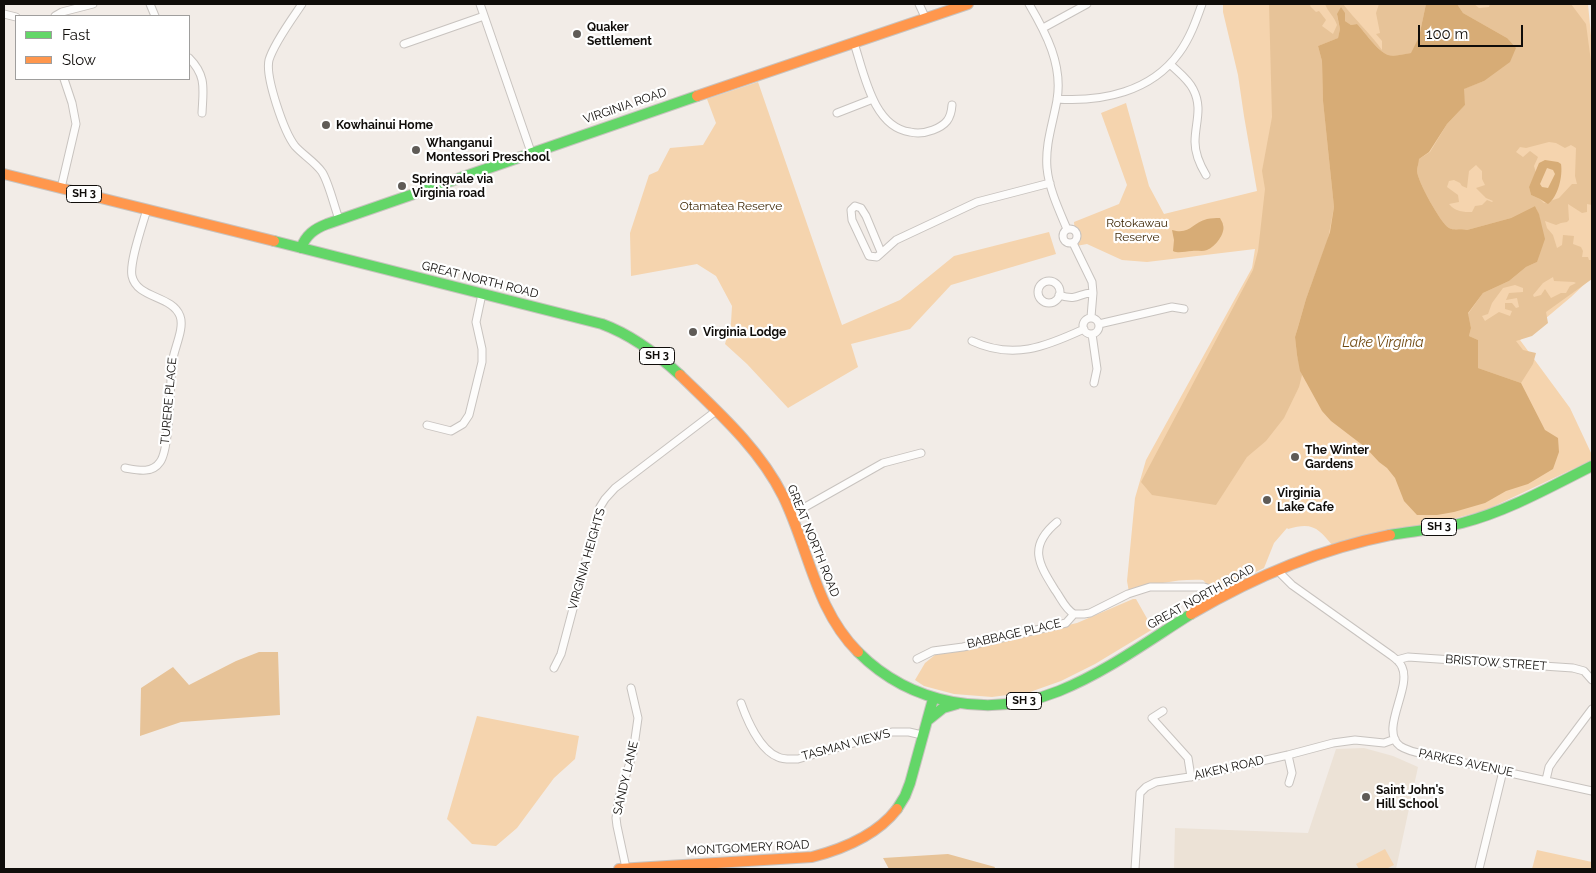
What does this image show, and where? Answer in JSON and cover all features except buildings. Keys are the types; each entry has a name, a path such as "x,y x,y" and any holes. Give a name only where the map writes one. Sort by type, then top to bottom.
{"main road":[{"name":"VIRGINIA ROAD","path":"301,248 304,238 308,234 339,219 968,4"},
{"name":"GREAT NORTH ROAD","path":"4,174 581,318 619,331 638,341 660,358 741,435 764,463 777,484 791,514 826,608 844,636 865,658 900,684 933,698 957,704 990,706 1011,704 1052,694 1087,678 1253,580 1315,556 1368,540 1472,520 1540,492 1592,466"},
{"name":"MONTGOMERY ROAD","path":"622,868 812,857 835,852 846,847 882,824 902,801 911,778 933,698"},
{"path":"926,722 943,708 957,704"}],"street":[{"path":"57,15 93,4"},
{"path":"302,4 269,60 270,85 288,135 302,153 323,173 339,219"},
{"path":"480,4 531,152"},
{"path":"919,4 926,19"},
{"path":"1028,4 1043,28 1052,48 1056,64 1057,99 1049,131 1047,168 1050,183 1067,229 1063,233 1064,240 1068,243 1073,243 1090,276 1093,293 1091,317"},
{"path":"1043,28 1087,4"},
{"path":"1057,99 1093,100 1118,94 1159,74 1179,53 1189,37 1202,4"},
{"path":"404,44 484,16"},
{"path":"854,43 879,111 886,120 900,129 915,133 927,133 945,123 951,116 952,105"},
{"path":"190,59 202,76 204,85 202,113"},
{"path":"1170,64 1190,84 1197,97 1199,118 1195,142 1196,154 1206,175"},
{"path":"61,188 76,124 72,103 64,80"},
{"path":"837,113 873,99"},
{"path":"881,252 866,216 861,208 855,206 851,210 852,220 869,256 877,257 896,240 977,202 1050,183"},
{"name":"TURERE PLACE","path":"125,468 150,470 162,459 166,439 172,362 174,349 182,326 180,316 174,308 141,290 135,284 132,276 134,257 147,210"},
{"path":"863,244 878,245"},
{"path":"1059,295 1075,298 1093,293"},
{"path":"428,425 451,431 463,424 469,415 482,362 476,322 482,294"},
{"path":"1099,324 1172,307 1184,309"},
{"path":"1091,317 1095,318 1099,324 1098,331 1092,334"},
{"path":"1091,317 1085,320 1083,325 1084,329 1092,334"},
{"path":"972,341 991,349 1026,350 1063,339 1084,329"},
{"path":"1092,334 1097,369 1094,383"},
{"name":"VIRGINIA HEIGHTS","path":"554,668 561,654 600,507 605,499 615,488 716,411"},
{"path":"791,514 883,463 920,453"},
{"path":"1057,522 1050,528 1040,544 1039,561 1042,569 1067,608 1074,614"},
{"path":"1278,570 1292,585 1397,660 1403,668 1404,674 1393,728 1395,739"},
{"name":"BABBAGE PLACE","path":"916,659 933,651 963,647 1066,623 1074,614 1090,613 1128,594 1150,587 1204,587 1214,590 1220,598"},
{"name":"BRISTOW STREET","path":"1397,660 1408,657 1573,668 1584,672 1592,680"},
{"name":"SANDY LANE","path":"622,868 616,818 619,797 633,753 638,718 631,688"},
{"name":"TASMAN VIEWS","path":"741,703 748,721 765,747 771,754 787,759 798,759 892,732 909,732 922,735"},
{"path":"1546,780 1549,767 1592,709"},
{"path":"1163,711 1152,718 1188,758 1192,777"},
{"name":"AIKEN ROAD","path":"1135,869 1140,794 1146,787 1156,782 1192,777 1338,742 1356,740 1379,743 1395,739"},
{"name":"PARKES AVENUE","path":"1395,739 1402,746 1413,751 1592,791"},
{"path":"1288,755 1292,773 1289,783"},
{"path":"1479,869 1503,771"}],"shaded area":[{"path":"1269,4 1311,4 1310,6 1316,12 1319,11 1326,20 1322,26 1333,34 1337,25 1325,4 1343,4 1382,50 1382,41 1376,34 1380,33 1376,13 1379,4 1426,4 1419,37 1412,53 1394,56 1384,53 1375,46 1357,24 1351,25 1345,21 1345,13 1337,15 1340,29 1338,38 1318,46 1322,61 1323,101 1334,207 1328,239 1306,299 1295,337 1302,375 1299,387 1284,418 1266,441 1247,457 1216,505 1152,495 1141,482 1253,270 1258,251 1265,189 1262,171 1272,117"},
{"path":"1457,4 1474,4 1479,8 1489,7 1490,4 1571,4 1586,24 1592,69 1592,205 1587,204 1587,212 1582,213 1568,204 1569,220 1567,222 1556,225 1545,221 1547,228 1553,235 1557,248 1562,245 1563,235 1574,236 1573,244 1581,247 1583,251 1582,257 1588,257 1589,260 1592,260 1592,279 1546,312 1548,323 1532,336 1516,341 1523,350 1536,353 1533,364 1521,383 1478,368 1478,340 1469,336 1471,328 1468,314 1483,293 1509,281 1526,267 1537,262 1541,226 1535,206 1511,218 1467,230 1451,229 1445,225 1435,211 1417,171 1419,159 1430,152 1447,124 1465,105 1463,89 1484,81 1507,38 1463,13","holes":["1549,142 1556,143 1565,148 1571,145 1576,148 1575,176 1577,184 1572,184 1559,198 1544,203 1531,195 1529,187 1536,173 1534,166 1538,157 1530,151 1523,157 1516,152 1520,147 1526,148","1476,165 1482,171 1482,179 1485,185 1476,188 1486,198 1493,201 1487,200 1482,205 1475,206 1472,212 1454,209 1449,204 1459,202 1458,195 1447,187 1449,181 1454,180 1467,188 1469,171","1553,277 1554,281 1576,283 1570,286 1566,293 1561,293 1551,298 1545,289 1541,295 1534,297 1533,295 1543,283","1515,285 1523,288 1523,292 1509,293 1506,300 1517,298 1519,307 1516,308 1512,303 1505,303 1505,309 1512,311 1510,316 1499,312 1485,321 1482,316 1488,314 1492,303 1503,288"]},
{"path":"259,652 278,652 280,715 181,722 140,736 141,688 173,667 189,685 236,661"},
{"name":"Saint John's Hill School","path":"1364,748 1393,756 1418,767 1396,869 1174,869 1175,828 1308,833 1336,749"},
{"path":"948,854 995,867 994,869 889,869 883,858"}],"green space":[{"name":"Rotokawau Reserve","path":"1223,4 1588,4 1592,46 1591,278 1520,340 1570,408 1592,455 1592,460 1486,510 1427,526 1333,546 1324,535 1310,526 1287,528 1274,543 1264,568 1214,592 1203,580 1183,580 1129,592 1127,581 1135,498 1146,460 1252,268 1255,249 1147,262 1122,260 1087,244 1076,246 1074,222 1119,204 1127,185 1101,113 1126,103 1149,186 1164,214 1257,191 1238,75 1223,12"},
{"name":"Otamatea Reserve","path":"758,82 842,325 900,300 954,256 1049,232 1056,254 951,285 910,329 851,344 858,367 788,408 747,364 725,344 731,323 732,306 716,276 697,264 631,276 630,233 649,175 658,171 670,148 703,145 716,123 707,99"},
{"path":"1136,599 1153,629 1095,664 1061,681 1030,692 992,697 954,694 924,686 915,680 925,663 935,655 1077,623"},
{"path":"477,716 579,736 575,759 554,778 517,828 496,846 472,844 447,819"},
{"path":"1385,849 1394,865 1386,869 1359,869 1356,864"},
{"path":"1537,850 1592,862 1592,869 1532,869"}],"water":[{"name":"Lake Virginia","path":"1426,4 1457,4 1463,13 1507,38 1516,48 1510,62 1484,81 1464,89 1465,105 1447,124 1429,152 1419,159 1417,171 1435,211 1445,225 1451,229 1467,230 1511,218 1535,206 1539,214 1545,239 1537,262 1526,267 1509,281 1483,293 1468,313 1471,328 1469,336 1478,340 1478,368 1521,383 1545,430 1558,438 1559,452 1553,469 1528,484 1506,491 1485,503 1437,515 1417,515 1404,501 1395,478 1387,468 1365,447 1331,421 1322,411 1300,371 1295,337 1306,299 1330,232 1334,207 1323,101 1322,61 1318,46 1338,38 1340,29 1337,14 1341,7 1345,13 1345,21 1351,25 1357,24 1375,46 1384,53 1394,56 1411,53 1419,37"},
{"path":"1545,160 1561,164 1559,186 1552,201 1548,204 1531,195 1529,187 1539,163","holes":["1547,168 1553,170 1555,174 1548,188 1542,187 1540,184"]},
{"path":"1220,218 1224,228 1223,232 1213,246 1203,251 1173,251 1174,240 1172,230 1187,230 1207,219"}],"traffic: fast":[{"path":"301,248 305,239 311,233 327,224 697,96"},
{"path":"274,241 602,324 613,328 644,346 680,375"},
{"path":"1390,535 1444,527 1479,518 1528,498 1592,466"},
{"path":"858,652 879,670 902,684 927,695 952,702 979,705 1006,704 1033,700 1059,691 1093,675 1191,614"},
{"path":"897,809 910,783 933,699"},
{"path":"928,720 943,708 957,704"}],"traffic: slow":[{"path":"697,96 968,4"},
{"path":"4,174 274,241"},
{"path":"680,375 737,431 773,479 792,516 822,598 843,635 858,652"},
{"path":"1191,614 1238,588 1287,566 1338,548 1390,535"},
{"path":"619,869 812,857 836,850 859,840 880,826 897,809"}],"place":[{"name":"Quaker Settlement","path":"577,34"},
{"name":"Kowhainui Home","path":"326,125"},
{"name":"Whanganui Montessori Preschool","path":"416,150"},
{"name":"Springvale via Virginia road","path":"402,186"},
{"name":"Virginia Lodge","path":"693,332"},
{"name":"The Winter Gardens","path":"1295,457"},
{"name":"Virginia Lake Cafe","path":"1267,500"},
{"name":"Saint John's Hill School","path":"1366,797"}]}
